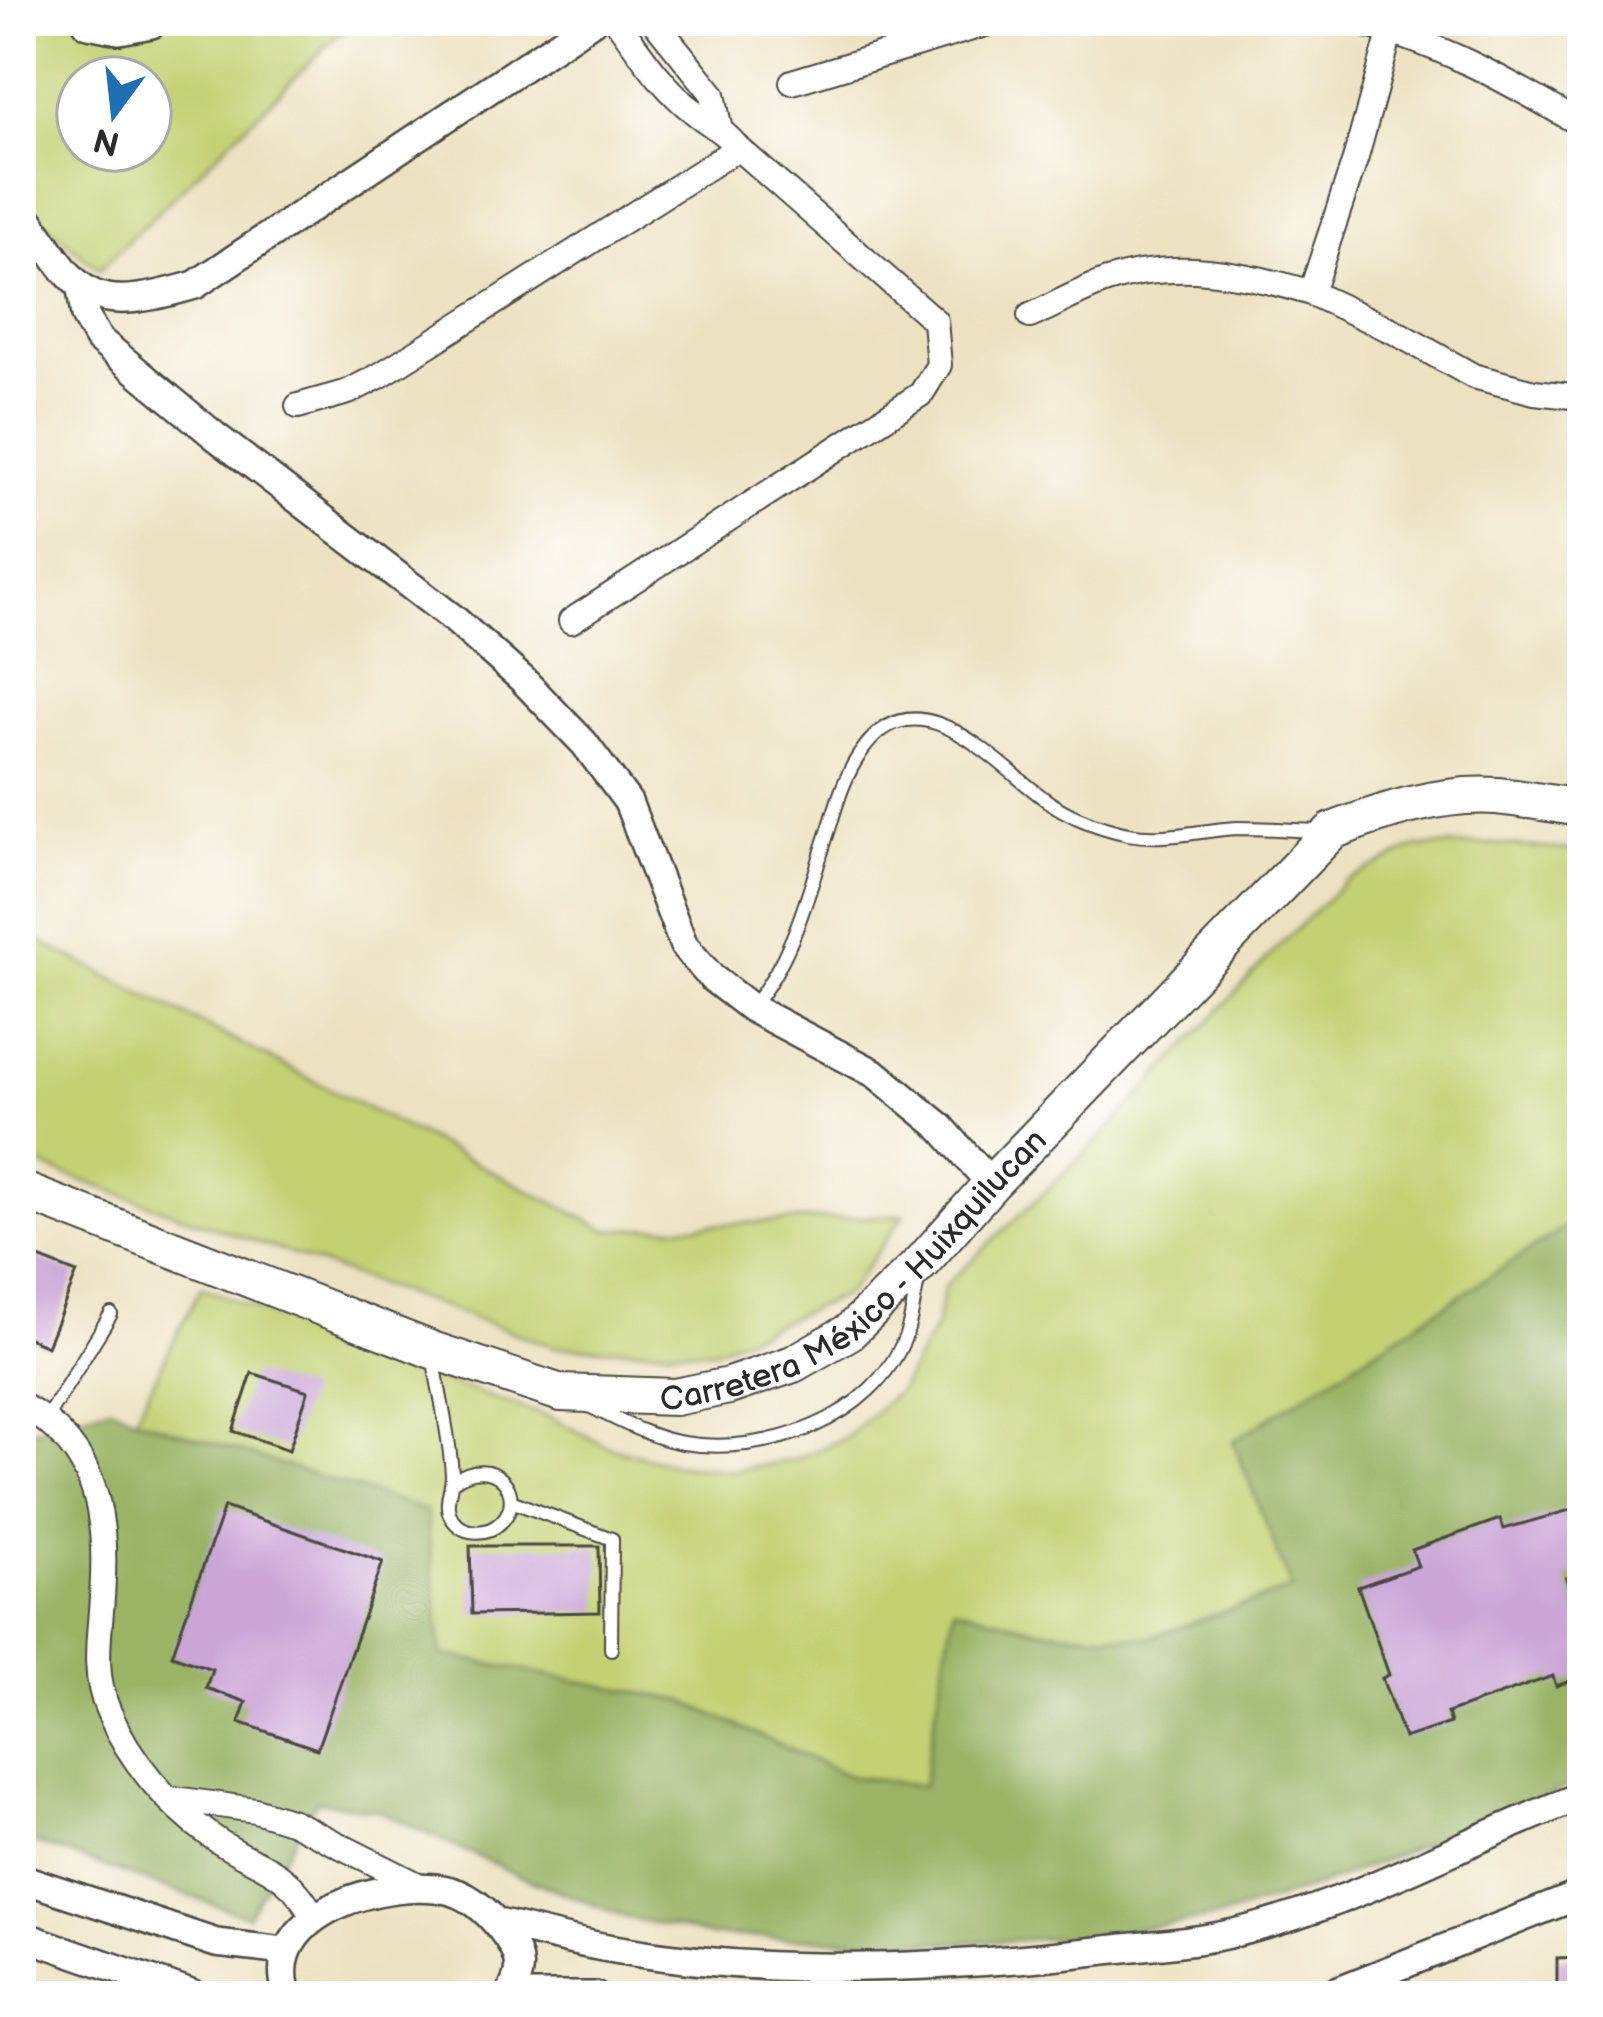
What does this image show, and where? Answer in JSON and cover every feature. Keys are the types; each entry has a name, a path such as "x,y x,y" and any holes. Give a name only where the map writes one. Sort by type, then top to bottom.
{"main road":[{"path":"89,21 119,27 151,21"},
{"name":"Carretera México - Huixquilucan","path":"21,1190 432,1350 560,1393 674,1396 729,1386 793,1364 849,1332 1332,831 1379,812 1441,799 1494,796 1582,808"}],"street":[{"path":"21,208 65,275 81,289 108,298 136,299 194,285 592,21"},
{"path":"571,621 921,394 939,365 935,321 719,126 694,112 662,80 617,21"},
{"path":"654,21 713,94 719,126"},
{"path":"792,82 995,21"},
{"path":"1349,21 1391,30 1458,56 1582,125"},
{"path":"1311,293 1391,30"},
{"path":"298,406 348,392 379,376 738,148"},
{"path":"1030,316 1109,280 1186,269 1248,274 1311,293 1473,376 1534,392 1582,397"},
{"path":"81,289 85,316 98,339 215,436 454,619 584,743 628,802 685,946 712,978 751,1008 876,1074 940,1127 991,1184"},
{"path":"21,1405 46,1419 81,1457 97,1492 103,1537 95,1651 106,1706 131,1752 166,1798 213,1838 260,1862 299,1890 315,1919"},
{"path":"498,1923 615,1950 731,1962 961,1965 1080,1953 1216,1936 1330,1903 1582,1796"},
{"path":"166,1798 254,1810 293,1822 422,1887"},
{"path":"21,1879 216,1943 284,1952"},
{"path":"288,1996 281,1976 284,1952 315,1919 350,1898 422,1887 454,1891 498,1923 518,1953 520,1977 512,1996 596,1996"},
{"path":"1324,1996 1582,1894"},
{"path":"21,1935 197,1996"}],"lane":[{"path":"751,1008 777,977 845,779 864,748 884,728 913,721 944,723 987,749 1051,803 1089,824 1133,835 1235,828 1332,831"},
{"path":"560,1393 678,1443 734,1448 795,1434 843,1413 879,1378 906,1337 922,1261"},
{"path":"46,1419 111,1314"},
{"path":"432,1350 452,1482 446,1501 452,1519 469,1532 488,1532 505,1520 511,1501 505,1482 489,1470 469,1470 452,1482"},
{"path":"511,1501 612,1539 611,1648"}],"green space":[{"path":"21,21 352,21 99,270 21,202"},
{"path":"1491,844 1582,851 1582,1217 1234,1441 1292,1589 1149,1638 1041,1630 954,1608 923,1786 848,1776 683,1701 442,1655 135,1418 201,1287 428,1376 549,1417 607,1446 670,1464 732,1471 794,1460 847,1437 900,1389 935,1328 945,1286 1096,1143 1345,881 1417,847"},
{"path":"21,932 607,1230 904,1215 847,1294 713,1350 555,1347 21,1159"},
{"path":"1582,1217 1582,1782 1318,1886 1220,1917 1080,1937 957,1943 712,1936 626,1917 515,1874 377,1810 317,1801 247,1916 21,1838 21,1433 111,1406 135,1418 426,1511 442,1655 683,1701 848,1776 923,1786 954,1607 1041,1630 1149,1638 1292,1589 1233,1441"}],"building":[{"path":"21,1251 77,1273 47,1346 21,1335"},
{"path":"252,1373 308,1391 289,1450 233,1431"},
{"path":"224,1507 383,1562 317,1749 239,1722 246,1702 206,1688 212,1669 172,1655"},
{"path":"1573,1509 1582,1540 1582,1574 1566,1578 1582,1624 1582,1677 1556,1686 1553,1676 1447,1713 1450,1723 1404,1738 1382,1678 1389,1675 1358,1587 1418,1566 1412,1550 1500,1519 1504,1529"},
{"path":"470,1546 599,1546 600,1612 472,1614"},
{"path":"1582,1957 1582,1996 1557,1996 1557,1958"}]}
